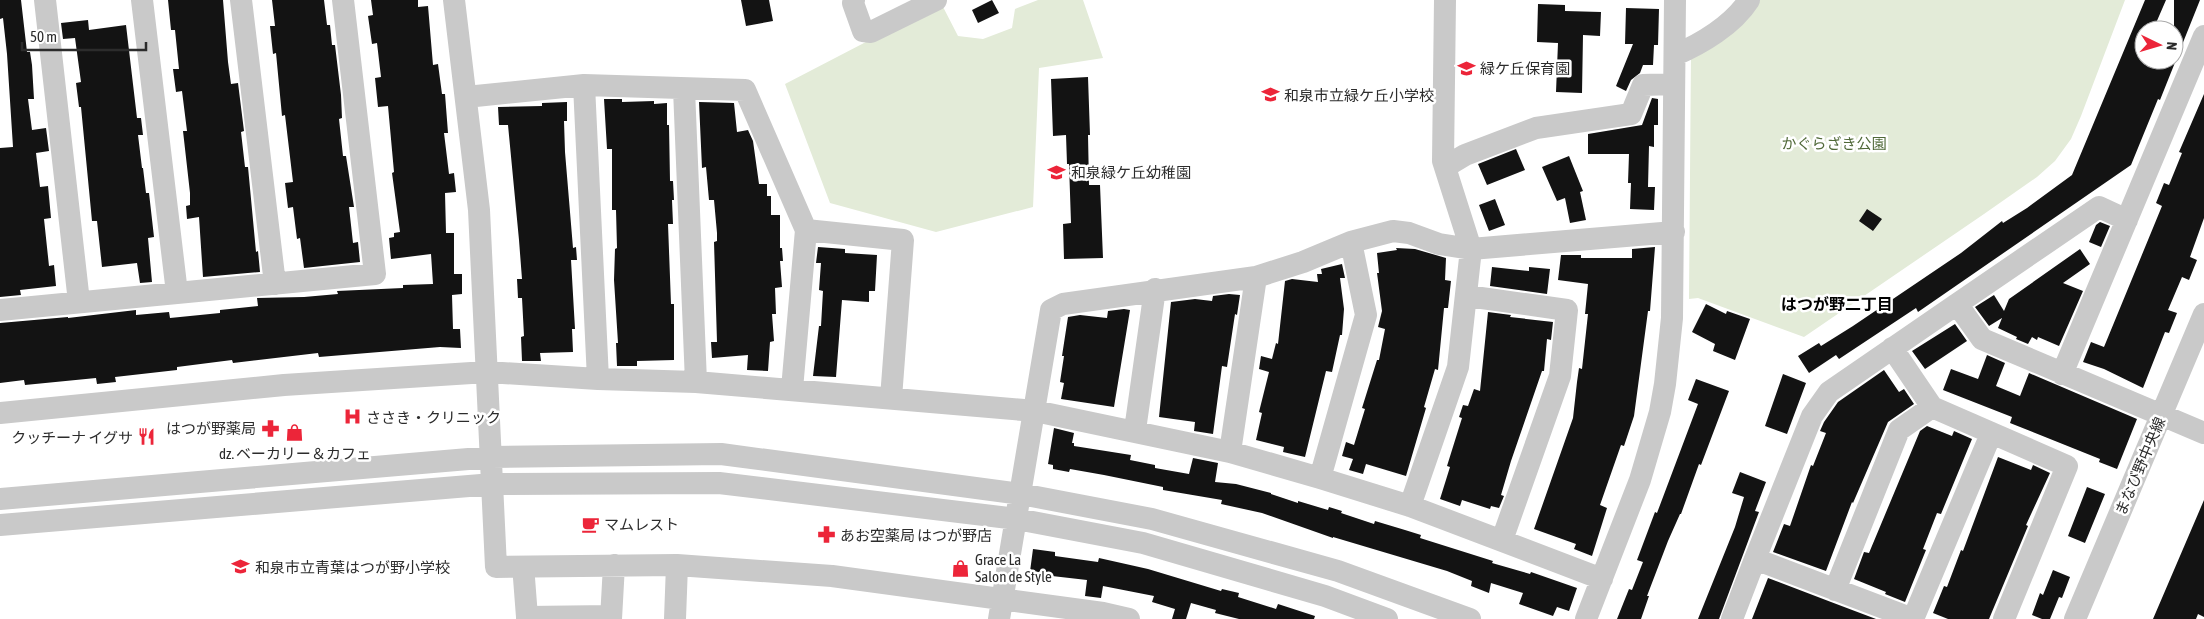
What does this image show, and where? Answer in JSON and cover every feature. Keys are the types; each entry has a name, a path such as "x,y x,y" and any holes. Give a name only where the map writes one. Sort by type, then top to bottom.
{"street":[{"path":"45,0 79,302"},
{"path":"142,0 177,293"},
{"path":"240,0 275,284"},
{"path":"0,310 375,274 343,0"},
{"path":"454,0 479,210 496,567 677,565 832,576 1001,610 1129,619"},
{"path":"854,0 853,3 864,31 871,32 936,0"},
{"path":"1410,506 1458,368 1471,249 1443,161 1446,0"},
{"path":"1586,619 1640,480 1660,412 1672,318 1675,0"},
{"path":"1675,55 1690,49 1736,16 1749,0"},
{"path":"2062,374 2204,36"},
{"path":"1445,167 1466,155 1536,128 1631,114 1643,85 1674,84"},
{"path":"466,97 584,86 745,90 806,230 792,389"},
{"path":"584,86 598,379"},
{"path":"684,89 696,382"},
{"path":"1732,619 1812,416 1829,392 2099,207 2127,220"},
{"path":"806,230 903,240 891,398"},
{"path":"1001,610 1051,310 1062,304 1155,289 1256,277 1303,262 1351,242 1393,231 1409,233 1439,244 1471,249 1674,232"},
{"path":"1320,478 1366,315 1351,242"},
{"path":"1230,452 1256,277"},
{"path":"1135,430 1155,289"},
{"path":"1467,296 1567,310 1560,376 1502,540"},
{"path":"1957,304 1982,340 2204,433"},
{"name":"まなび野中央線","path":"2075,619 2204,314"},
{"path":"1892,348 1932,407 2067,466 2004,619"},
{"path":"0,413 284,385 487,372 598,379 696,382 1035,411 1135,430 1230,452 1320,478 1410,506 1602,579"},
{"path":"1835,590 1899,430 1932,407"},
{"path":"1755,559 1913,619 1991,434"},
{"path":"0,499 492,457 721,454 1021,494 1152,519 1338,571 1470,619"},
{"path":"0,525 493,484 718,483 1017,519 1143,543 1325,596 1387,619"},
{"path":"524,578 527,618 611,618 614,565"},
{"path":"675,619 677,565"}],"green space":[{"path":"1038,0 1083,0 1103,58 1039,68 1033,207 936,232 830,203 785,84 941,3 958,36 983,39 1012,28 1015,9"},
{"name":"かぐらざき公園","path":"1755,0 2125,0 2071,139 2055,161 2037,177 1804,337 1698,298 1689,299 1691,52"}],"building":[{"path":"0,0 21,0 27,52 30,52 32,65 34,99 28,99 32,130 46,128 49,151 36,153 40,187 48,186 51,218 44,219 49,266 54,265 56,286 20,290 21,295 0,297 0,148 13,147 7,54 3,18 0,19"},
{"path":"168,0 223,0 231,84 238,83 244,131 241,132 245,167 248,167 256,252 258,251 260,272 203,277 199,217 187,219 186,206 190,205 190,193 183,131 187,131 182,91 176,92 173,69 179,69 175,30 171,30"},
{"path":"272,0 324,0 327,25 330,25 332,45 335,45 341,95 342,118 339,119 343,156 346,156 354,207 349,207 353,243 358,242 360,262 304,268 300,238 297,239 293,207 288,208 285,183 293,182 285,115 282,116 276,53 273,54 270,26 275,26"},
{"path":"371,0 418,0 418,7 428,6 433,65 438,64 442,94 445,94 448,133 444,133 449,174 454,173 456,192 445,193 446,233 454,233 454,274 462,274 462,294 452,295 453,329 460,329 461,348 440,347 319,357 318,353 233,363 232,360 177,367 177,370 115,377 116,382 97,384 96,378 25,385 24,380 0,383 0,323 136,310 136,315 169,312 170,318 220,313 220,310 258,306 257,298 304,297 338,294 337,291 403,288 403,285 433,284 431,254 391,259 389,238 394,237 394,233 400,232 392,173 394,172 388,106 378,107 375,78 381,77 377,43 372,44 368,16 373,15"},
{"path":"741,0 769,0 773,21 746,26"},
{"path":"992,0 999,13 978,23 972,10"},
{"path":"2145,0 2166,0 2157,20 2137,20"},
{"path":"2174,0 2200,0 2184,40 2184,20 2174,20"},
{"path":"1538,4 1565,5 1565,11 1601,12 1600,36 1583,35 1582,93 1556,92 1558,43 1537,42"},
{"path":"1626,8 1659,9 1658,45 1654,45 1653,65 1643,65 1640,73 1631,80 1626,91 1616,86 1633,44 1625,44"},
{"path":"88,20 89,30 126,25 137,118 141,118 143,135 138,135 142,168 146,193 149,193 154,237 148,238 152,282 140,283 137,263 102,267 97,221 92,221 81,107 79,107 76,83 81,82 75,38 63,39 61,23"},
{"path":"2134,26 2134,70 2172,70 2131,165 1918,312 1916,308 1839,359 1836,355 1809,373 1798,356 1819,343 1821,346 1853,326 1961,253 2002,221 2003,223 2027,208 2072,175"},
{"path":"1088,77 1089,185 1100,185 1103,258 1064,259 1063,224 1071,223 1069,164 1067,164 1066,135 1053,136 1051,79"},
{"path":"2204,94 2204,218 2190,257 2197,260 2189,280 2182,277 2168,310 2177,313 2169,333 2165,332 2143,388 2104,369 2083,362 2091,342 2104,347 2162,206 2156,203 2164,183 2169,185 2182,153 2179,152"},
{"path":"1652,98 1658,99 1658,125 1654,125 1654,147 1649,146 1648,187 1655,187 1654,210 1630,209 1631,183 1628,183 1629,154 1588,154 1588,134 1642,125"},
{"path":"604,99 622,99 622,102 654,101 654,104 667,103 670,181 673,181 674,200 672,200 673,224 668,224 671,304 674,304 674,360 637,361 637,366 617,366 616,343 618,343 614,280 615,249 617,248 616,210 612,210 612,149 607,149"},
{"path":"567,102 567,121 564,121 565,152 573,248 576,247 577,260 571,260 575,329 572,329 573,352 540,353 541,361 522,361 521,337 524,336 522,298 518,298 517,279 522,279 519,240 508,125 499,125 498,107 542,106 542,103"},
{"path":"699,102 734,103 737,132 748,130 753,141 759,184 767,184 767,196 771,196 771,215 780,215 780,248 782,248 783,261 780,261 782,287 775,288 776,314 772,314 774,341 770,342 768,371 747,370 748,355 712,358 711,342 717,342 714,242 717,241 717,233 714,200 709,200 706,167 702,168"},
{"path":"1516,149 1525,170 1487,185 1478,164"},
{"path":"1569,156 1583,191 1580,192 1586,220 1570,223 1565,198 1557,201 1542,167"},
{"path":"1495,199 1505,225 1489,231 1479,205"},
{"path":"1867,209 1882,219 1873,231 1859,221"},
{"path":"2100,222 2110,226 2101,247 2089,242 2096,225"},
{"path":"818,247 845,249 845,253 877,255 875,291 869,291 869,302 842,300 836,377 813,376 819,326 821,326 823,291 819,290 821,263 816,263"},
{"path":"1655,247 1650,311 1648,311 1634,416 1624,446 1621,445 1600,505 1607,508 1592,556 1574,549 1576,544 1534,529 1573,418 1579,368 1582,369 1588,314 1585,314 1588,284 1558,280 1561,255 1581,255 1581,258 1632,258 1632,249"},
{"path":"1396,248 1415,249 1446,258 1445,280 1451,281 1448,308 1444,308 1438,370 1435,369 1424,407 1426,408 1406,476 1366,464 1363,474 1349,470 1353,459 1342,456 1346,442 1354,445 1365,409 1362,408 1377,360 1379,360 1385,329 1378,327 1382,311 1377,273 1379,273 1377,253 1397,250"},
{"path":"2080,249 2090,264 2063,283 2083,291 2059,346 2038,337 2037,340 2032,337 2028,344 2016,339 2017,337 1998,328 2002,318 1989,326 1975,307 1994,295 2004,311 2009,299"},
{"path":"1342,264 1345,278 1340,278 1344,309 1342,335 1340,335 1332,372 1326,371 1305,457 1283,452 1284,447 1256,440 1262,413 1259,412 1269,372 1259,369 1261,356 1272,359 1276,343 1278,344 1285,281 1292,279 1318,282 1317,274 1322,274 1321,269"},
{"path":"1492,267 1529,271 1529,267 1550,269 1547,294 1490,286"},
{"path":"1240,295 1237,315 1235,314 1227,367 1222,366 1213,434 1194,431 1195,422 1159,417 1171,302 1195,299 1212,301 1213,296"},
{"path":"1706,304 1726,314 1727,311 1750,319 1735,360 1713,351 1715,344 1692,332"},
{"path":"1130,310 1114,407 1061,399 1064,383 1060,382 1064,356 1062,356 1068,317 1080,315 1107,318 1108,311"},
{"path":"1488,312 1511,315 1510,317 1553,322 1551,340 1547,339 1544,371 1542,371 1511,461 1501,495 1504,496 1499,508 1491,506 1490,509 1462,500 1460,506 1440,499 1450,467 1447,466 1462,418 1459,417 1463,405 1468,406 1474,389 1480,391"},
{"path":"1955,324 1967,341 1925,369 1912,351"},
{"path":"1987,355 2005,363 1996,386 2020,396 2029,373 2137,419 2117,469 2099,462 2100,459 2010,423 2012,417 1943,390 1951,369 1978,379"},
{"path":"1884,370 1899,392 1904,389 1914,404 1888,422 1852,502 1826,571 1773,552 1784,524 1790,526 1811,465 1813,466 1826,433 1820,431 1824,422 1838,402"},
{"path":"1783,374 1806,383 1787,434 1765,426"},
{"path":"1696,379 1729,391 1701,465 1699,464 1681,514 1668,541 1647,596 1649,596 1641,619 1617,619 1629,589 1632,590 1643,562 1637,560 1655,512 1657,513 1698,404 1688,400"},
{"path":"1927,426 1952,436 1954,431 1972,439 1941,514 1937,513 1923,549 1926,550 1905,602 1854,579 1864,552 1869,553 1920,431"},
{"path":"1054,428 1074,433 1072,443 1074,443 1074,446 1131,455 1130,460 1155,465 1155,468 1189,474 1193,458 1218,463 1215,482 1236,484 1328,510 1329,507 1374,524 1375,521 1421,535 1420,538 1493,561 1492,563 1530,574 1531,572 1577,588 1569,611 1557,607 1553,616 1519,604 1523,593 1491,583 1489,593 1471,586 1472,581 1447,571 1333,538 1262,513 1221,504 1222,500 1163,490 1163,487 1104,475 1070,469 1069,472 1053,469 1053,465 1048,464"},
{"path":"1998,457 2031,470 2033,465 2050,473 2026,525 2028,526 1989,619 1948,619 1933,613 1944,586 1947,587 1961,550 1963,551"},
{"path":"1740,472 1766,482 1755,511 1759,512 1719,619 1698,619 1735,527 1744,497 1732,493"},
{"path":"2087,487 2105,494 2085,543 2068,536"},
{"path":"2204,500 2204,617 2198,614 2196,619 2153,619"},
{"path":"1033,549 1055,552 1055,556 1098,562 1099,558 1148,569 1221,591 1222,589 1239,593 1238,597 1276,609 1278,604 1315,616 1314,619 1239,619 1215,613 1216,610 1191,603 1186,619 1172,619 1175,609 1152,602 1154,596 1103,586 1101,598 1085,596 1087,580 1052,576 1051,582 1029,579"},
{"path":"2053,570 2070,577 2062,598 2059,597 2050,619 2042,619 2032,615 2040,593 2043,595"},
{"path":"1768,578 1831,602 1876,619 1752,619"}],"place":[{"name":"緑ケ丘保育園","path":"1466,68"},
{"name":"和泉市立緑ケ丘小学校","path":"1270,95"},
{"name":"和泉緑ケ丘幼稚園","path":"1057,172"},
{"name":"ささき・クリニック","path":"352,417"},
{"name":"はつが野薬局","path":"270,428"},
{"name":"dz. ベーカリー＆カフェ","path":"295,432"},
{"name":"クッチーナ イグサ","path":"147,437"},
{"name":"マムレスト","path":"590,524"},
{"name":"あお空薬局 はつが野店","path":"826,535"},
{"name":"和泉市立青葉はつが野小学校","path":"241,567"},
{"name":"Grace La Salon de Style","path":"961,568"}],"district":[{"name":"はつが野二丁目","path":"1837,304"}]}
